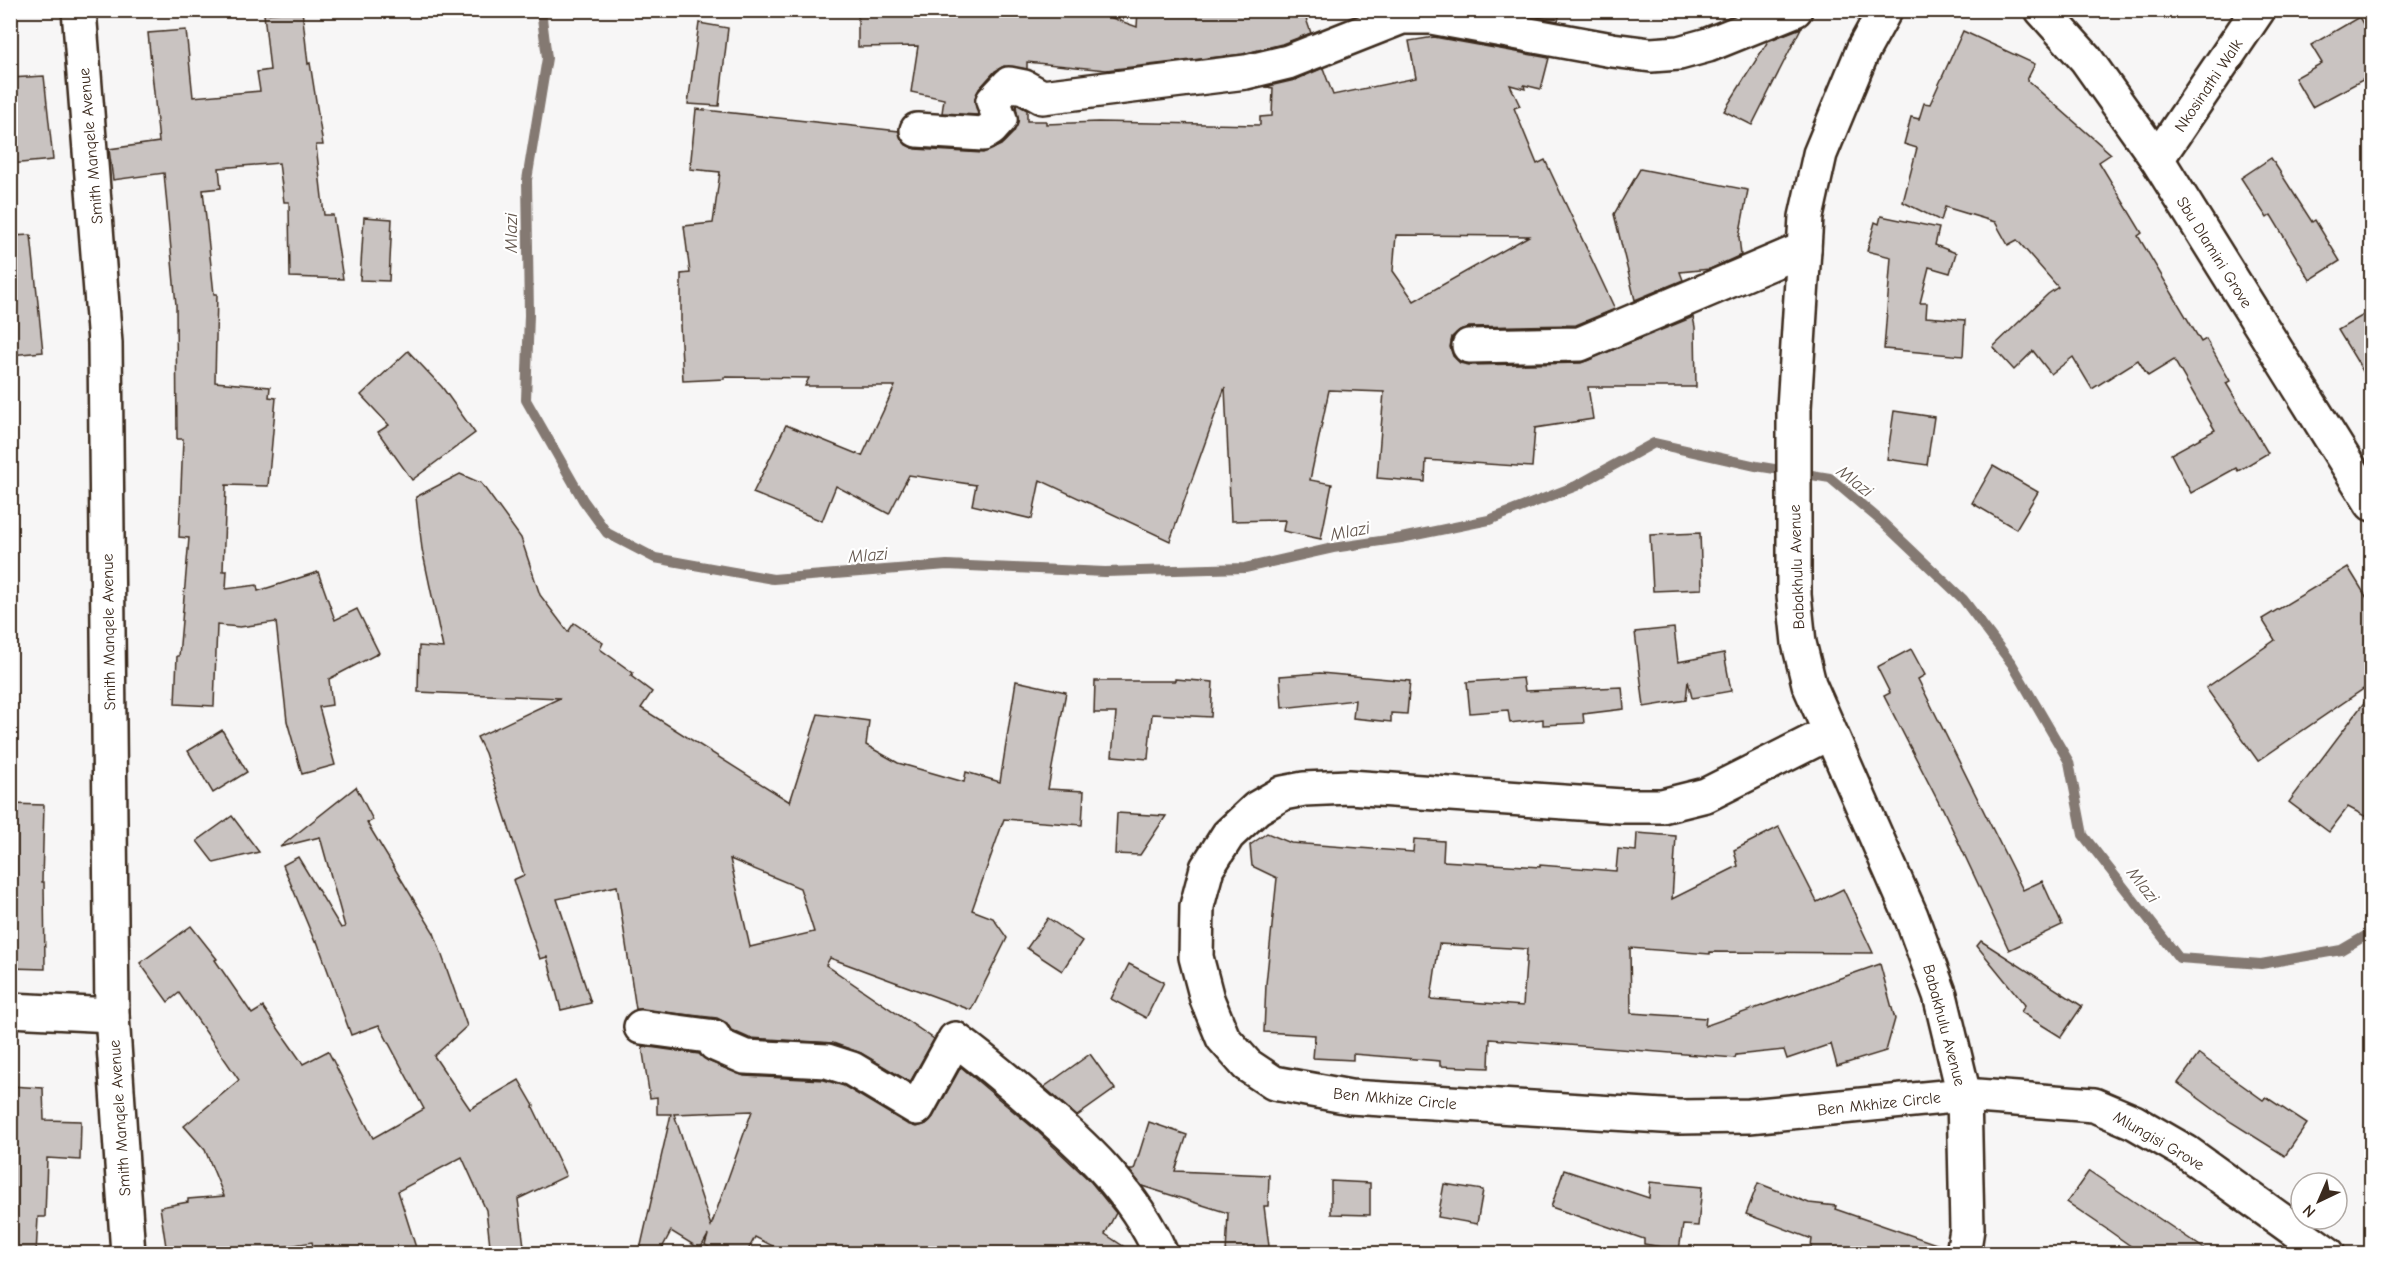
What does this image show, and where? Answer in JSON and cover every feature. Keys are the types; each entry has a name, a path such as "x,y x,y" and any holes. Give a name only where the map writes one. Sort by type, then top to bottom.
{"street":[{"name":"Smith Manqele Avenue","path":"80,10 105,343 112,1015 128,1254"},
{"path":"917,130 983,134 992,129 1000,119 993,101 1009,84 1024,87 1042,97 1245,72 1288,62 1402,17 1431,17 1651,55 1679,53 1708,45 1795,10"},
{"name":"Babakhulu Avenue","path":"1885,10 1863,50 1820,153 1806,217 1794,408 1794,595 1798,643 1809,684 1911,916 1940,995 1964,1095 1966,1229 1963,1254"},
{"name":"Sbu Dlamini Grove","path":"2042,10 2086,59 2157,159 2372,504"},
{"name":"Nkosinathi Walk","path":"2157,159 2259,10"},
{"path":"1469,346 1580,344 1804,249"},
{"name":"Ben Mkhize Circle","path":"1829,733 1707,795 1662,806 1622,806 1349,787 1304,789 1282,793 1257,808 1228,835 1207,868 1197,906 1196,957 1207,999 1223,1038 1247,1065 1274,1083 1350,1097 1679,1117 1749,1116 1964,1095"},
{"path":"10,1010 112,1015"},
{"path":"641,1027 708,1036 714,1038 715,1044 746,1057 827,1061 852,1069 917,1108 955,1039 980,1057 1078,1140 1131,1203 1161,1254"},
{"name":"Mlungisi Grove","path":"1964,1095 2094,1105 2124,1118 2186,1152 2328,1254"}],"building":[{"path":"302,10 308,64 310,63 323,145 316,145 324,215 333,215 343,279 290,277 289,202 284,202 279,163 219,168 221,188 203,190 214,294 217,294 215,382 270,387 269,397 276,398 268,486 226,485 223,571 227,571 226,589 257,585 258,591 318,572 335,620 357,609 379,653 329,679 332,705 319,707 335,765 302,774 287,721 276,622 240,627 217,625 214,706 175,704 177,656 179,656 189,538 179,537 183,439 177,439 176,305 164,173 113,180 109,149 159,142 148,33 186,30 193,97 260,91 257,72 270,70 264,14"},
{"path":"858,10 1090,10 1137,27 1138,10 1303,10 1311,33 1282,44 1243,54 1106,70 1027,62 1027,69 1004,66 995,71 979,89 975,98 978,115 942,113 944,99 911,92 918,46 858,47"},
{"path":"1560,13 1558,21 1537,17"},
{"path":"2359,17 2372,39 2372,75 2312,107 2295,78 2322,63 2311,45"},
{"path":"699,23 728,28 719,106 688,104"},
{"path":"1801,28 1752,125 1724,111 1768,41"},
{"path":"1963,31 2035,64 2027,80 2111,154 2099,162 2142,233 2138,236 2201,342 2206,339 2230,381 2226,383 2268,453 2238,471 2236,468 2191,493 2171,454 2215,430 2174,360 2148,376 2138,360 2092,389 2073,357 2051,374 2033,351 2014,370 1993,347 2058,287 2017,240 2008,245 1995,222 1945,207 1941,221 1903,202 1917,148 1904,144 1911,117 1919,119 1924,103 1930,104"},
{"path":"1434,37 1549,58 1541,89 1524,85 1525,89 1510,85 1520,106 1514,108 1537,164 1545,160 1615,309 1576,325 1469,327 1460,330 1452,337 1450,347 1453,356 1460,363 1469,365 1581,363 1693,317 1696,387 1588,387 1593,419 1535,428 1532,467 1426,460 1425,482 1377,478 1384,392 1329,390 1310,480 1332,484 1321,539 1283,531 1285,520 1231,521 1225,387 1170,541 1040,480 1032,519 972,505 976,485 909,475 889,514 836,486 822,521 753,493 786,425 862,456 895,386 805,386 809,378 724,377 724,379 683,381 680,325 681,274 690,273 684,226 713,223 720,172 690,169 696,109 899,131 906,145 915,149 983,153 1001,145 1014,132 1018,122 1016,104 1027,110 1027,121 1046,121 1046,124 1098,122 1260,125 1260,117 1272,116 1273,88 1265,87 1295,80 1323,68 1333,95 1416,78 1409,41","holes":["1396,235 1529,236 1414,301 1393,271"]},
{"path":"44,76 53,160 10,164 10,78"},
{"path":"2271,158 2312,222 2315,220 2340,261 2310,280 2271,215 2267,218 2241,178"},
{"path":"1640,169 1748,190 1739,237 1741,255 1710,269 1680,272 1683,280 1635,300 1614,214"},
{"path":"1881,216 1939,228 1935,245 1956,253 1950,273 1929,267 1920,303 1927,303 1926,317 1965,320 1963,356 1884,349 1891,257 1867,251 1875,222 1879,224"},
{"path":"364,217 392,219 389,281 360,280"},
{"path":"31,235 43,352 10,355 10,236"},
{"path":"2372,310 2372,386 2338,330"},
{"path":"408,351 442,387 475,433 412,480 378,432 389,425 361,395"},
{"path":"1894,411 1934,417 1927,465 1887,459"},
{"path":"1993,466 2038,492 2016,529 1972,503"},
{"path":"460,474 481,483 521,538 540,595 568,632 574,623 603,643 600,649 633,673 631,676 652,692 641,708 790,802 818,714 869,721 866,745 898,763 964,782 966,772 1000,782 1016,681 1066,692 1048,789 1084,791 1082,825 1004,819 972,910 993,918 1007,938 971,1010 830,958 826,965 934,1039 910,1082 861,1053 833,1043 749,1038 731,1030 727,1023 717,1018 636,1009 617,886 557,899 591,1003 561,1010 547,957 540,959 513,880 524,875 485,753 477,737 560,698 418,692 419,646 443,648 422,549 416,497","holes":["730,859 800,888 814,932 750,947"]},
{"path":"1700,533 1702,589 1653,591 1650,535"},
{"path":"2348,567 2372,606 2372,683 2258,761 2206,688 2275,640 2262,619"},
{"path":"1674,628 1678,662 1724,653 1731,691 1692,698 1688,681 1686,700 1644,707 1635,632"},
{"path":"1911,649 1925,675 1918,679 2023,890 2042,881 2062,925 2009,950 1942,807 1884,696 1890,693 1877,667"},
{"path":"1320,673 1410,681 1407,714 1391,713 1391,722 1353,718 1355,700 1282,708 1280,676"},
{"path":"1523,678 1525,691 1622,687 1624,709 1583,714 1584,723 1543,725 1543,719 1510,723 1508,710 1470,713 1467,682"},
{"path":"1175,679 1213,682 1211,717 1152,714 1148,759 1112,756 1116,713 1094,713 1095,681 1175,681"},
{"path":"2372,692 2372,820 2348,807 2329,832 2289,802"},
{"path":"222,730 247,772 213,793 188,751"},
{"path":"356,787 373,820 367,823 434,933 467,1026 434,1056 470,1109 519,1080 534,1106 566,1176 518,1199 525,1254 491,1254 486,1210 462,1157 398,1191 418,1254 315,1254 312,1242 241,1254 197,1253 196,1248 167,1253 160,1207 188,1202 188,1199 224,1196 205,1150 184,1126 239,1080 179,993 168,1002 140,963 191,926 217,959 215,960 252,1014 263,1007 303,1064 328,1051 373,1138 424,1109 379,1025 351,1035 317,941 315,942 283,865 298,857 341,928 345,927 320,837 280,847"},
{"path":"10,804 44,805 42,882 44,882 45,969 10,968"},
{"path":"1117,813 1166,816 1140,855 1115,854"},
{"path":"232,816 259,852 214,863 197,841"},
{"path":"1779,827 1817,902 1843,889 1873,953 1710,952 1710,954 1630,948 1631,1013 1706,1018 1705,1026 1880,964 1895,1019 1886,1051 1837,1066 1831,1044 1787,1059 1784,1050 1736,1055 1735,1058 1490,1039 1489,1068 1440,1066 1440,1061 1353,1054 1353,1060 1313,1058 1315,1035 1264,1032 1266,984 1277,878 1252,866 1250,845 1267,833 1291,843 1413,852 1414,839 1444,841 1443,861 1616,871 1618,849 1636,851 1637,833 1676,836 1672,899 1738,866 1734,850","holes":["1439,944 1527,949 1523,1006 1431,999"]},
{"path":"1048,918 1082,941 1062,971 1027,948"},
{"path":"1981,941 2082,1006 2061,1037 2021,1012 2025,1005 1977,946"},
{"path":"1129,964 1164,982 1146,1018 1111,999"},
{"path":"642,1046 699,1054 708,1061 744,1076 824,1080 844,1086 907,1124 916,1127 926,1124 933,1117 961,1067 1037,1131 1091,1182 1116,1213 1105,1234 1135,1254 788,1254 755,1237 746,1254 720,1254 705,1245 708,1235 700,1249 671,1231 659,1254 639,1254 671,1114 657,1114 657,1097 650,1098","holes":["752,1111 711,1226 674,1114"]},
{"path":"1090,1054 1115,1089 1077,1116 1044,1087"},
{"path":"2199,1054 2263,1100 2266,1097 2307,1124 2285,1156 2231,1122 2178,1083"},
{"path":"10,1086 43,1088 44,1120 81,1121 80,1160 47,1158 45,1217 38,1217 36,1254 10,1254"},
{"path":"1149,1122 1187,1135 1175,1171 1269,1175 1268,1206 1264,1206 1270,1254 1226,1254 1228,1213 1142,1186 1129,1170 1134,1170"},
{"path":"1564,1170 1649,1198 1650,1182 1702,1187 1698,1226 1683,1225 1679,1250 1644,1244 1644,1239 1551,1207"},
{"path":"2089,1171 2212,1254 2142,1254 2067,1202"},
{"path":"1331,1181 1370,1183 1370,1215 1331,1214"},
{"path":"1758,1183 1809,1203 1836,1206 1835,1209 1945,1247 1945,1254 1810,1254 1812,1239 1746,1214"},
{"path":"1444,1184 1483,1190 1477,1224 1438,1217"}],"waterway":[{"name":"Mlazi","path":"541,10 547,58 527,180 529,315 526,400 583,500 607,533 655,558 773,579 947,565 1105,572 1245,568 1333,548 1401,538 1489,520 1576,486 1654,443 1756,466 1830,478 1881,521 1963,599 2012,664 2069,762 2083,835 2179,958 2261,964 2341,950 2372,932"}]}
